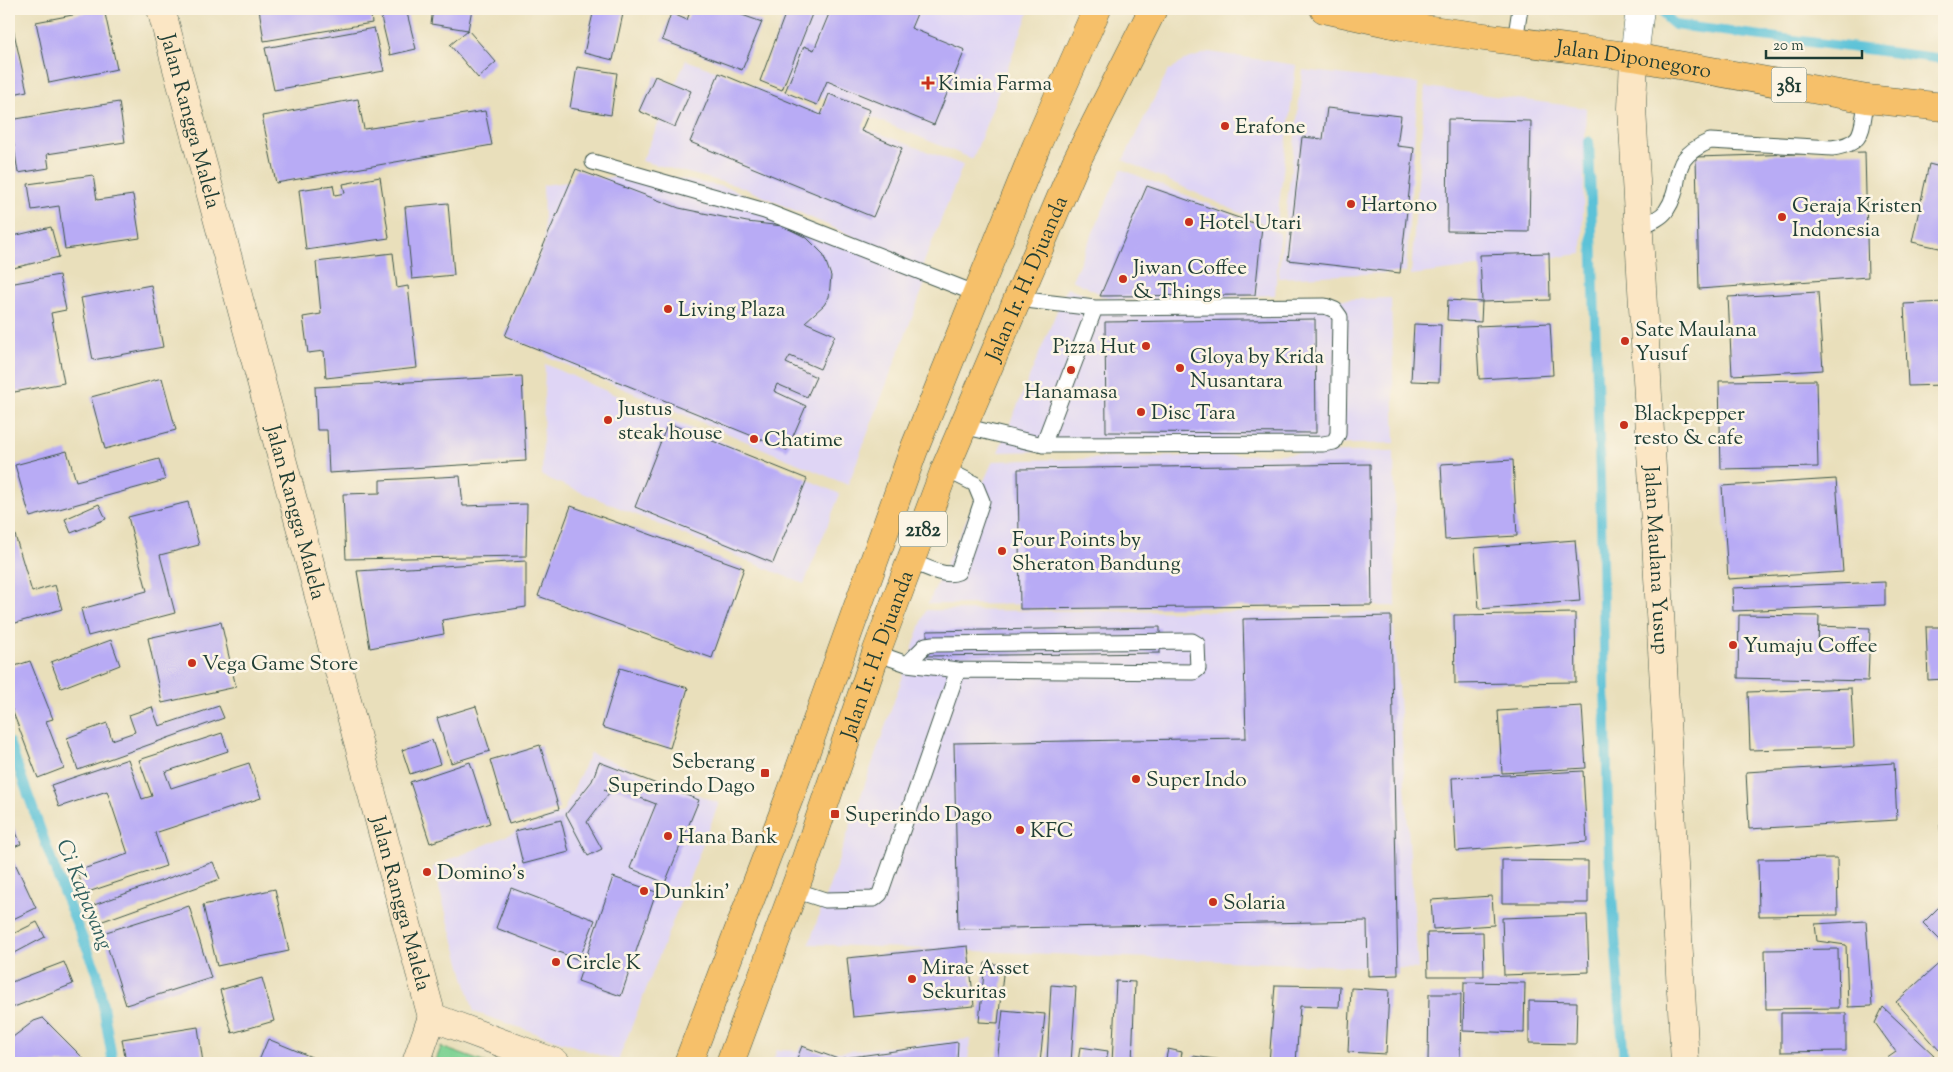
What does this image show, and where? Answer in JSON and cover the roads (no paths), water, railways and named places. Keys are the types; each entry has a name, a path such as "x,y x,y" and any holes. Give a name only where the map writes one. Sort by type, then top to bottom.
{"main road":[{"name":"Jalan Ir. H. Djuanda","path":"688,1063 791,793 913,452 1040,138 1097,9"},
{"name":"Jalan Ir. H. Djuanda","path":"730,1063 794,890 876,653 945,469 1076,162 1153,9"},
{"name":"Jalan Diponegoro","path":"1324,9 1402,26 1634,57 1867,99 1944,107"}],"street":[{"name":"Jalan Rangga Malela","path":"161,9 432,1017"},
{"path":"1634,57 1640,9"},
{"name":"Jalan Maulana Yusup","path":"1634,57 1632,108 1685,1063"},
{"path":"416,1063 432,1017 556,1063"}],"lane":[{"path":"1515,41 1520,9"},
{"path":"1639,227 1654,221 1666,212 1682,160 1692,149 1710,141 1832,148 1850,145 1859,137 1867,99"},
{"path":"593,162 765,211 977,294"},
{"path":"963,426 1043,446 1323,444 1334,442 1338,434 1340,317 1335,310 1325,306 1095,308 1017,299"},
{"path":"1043,446 1095,308"},
{"path":"911,561 944,573 952,574 958,572 982,501 975,484 945,469"},
{"path":"876,653 907,664 958,670 1194,672 1198,669 1197,644 1192,641 933,644 926,645 907,664"},
{"path":"794,890 825,900 874,899 880,894 958,670"}],"waterway":[{"path":"1662,9 1668,19 1675,25 1944,59"},
{"path":"1589,142 1599,439 1609,852 1624,1063"},
{"name":"Ci Kapayang","path":"9,742 62,889 97,972 113,1063"}],"place":[{"name":"Kimia Farma","path":"928,83"},
{"name":"Erafone","path":"1225,126"},
{"name":"Hartono","path":"1351,204"},
{"name":"Geraja Kristen Indonesia","path":"1782,217"},
{"name":"Hotel Utari","path":"1189,222"},
{"name":"Jiwan Coffee & Things","path":"1123,279"},
{"name":"Living Plaza","path":"668,309"},
{"name":"Sate Maulana Yusuf","path":"1625,341"},
{"name":"Pizza Hut","path":"1146,346"},
{"name":"Gloya by Krida Nusantara","path":"1180,368"},
{"name":"Hanamasa","path":"1071,370"},
{"name":"Disc Tara","path":"1141,412"},
{"name":"Justus steak house","path":"608,420"},
{"name":"Blackpepper resto & cafe","path":"1624,425"},
{"name":"Chatime","path":"754,439"},
{"name":"Four Points by Sheraton Bandung","path":"1002,551"},
{"name":"Yumaju Coffee","path":"1733,645"},
{"name":"Vega Game Store","path":"192,663"},
{"name":"Seberang Superindo Dago","path":"765,773"},
{"name":"Super Indo","path":"1136,779"},
{"name":"Superindo Dago","path":"835,814"},
{"name":"KFC","path":"1020,830"},
{"name":"Hana Bank","path":"668,836"},
{"name":"Domino's","path":"427,872"},
{"name":"Dunkin'","path":"644,891"},
{"name":"Solaria","path":"1213,902"},
{"name":"Circle K","path":"556,962"},
{"name":"Mirae Asset Sekuritas","path":"912,979"}]}
